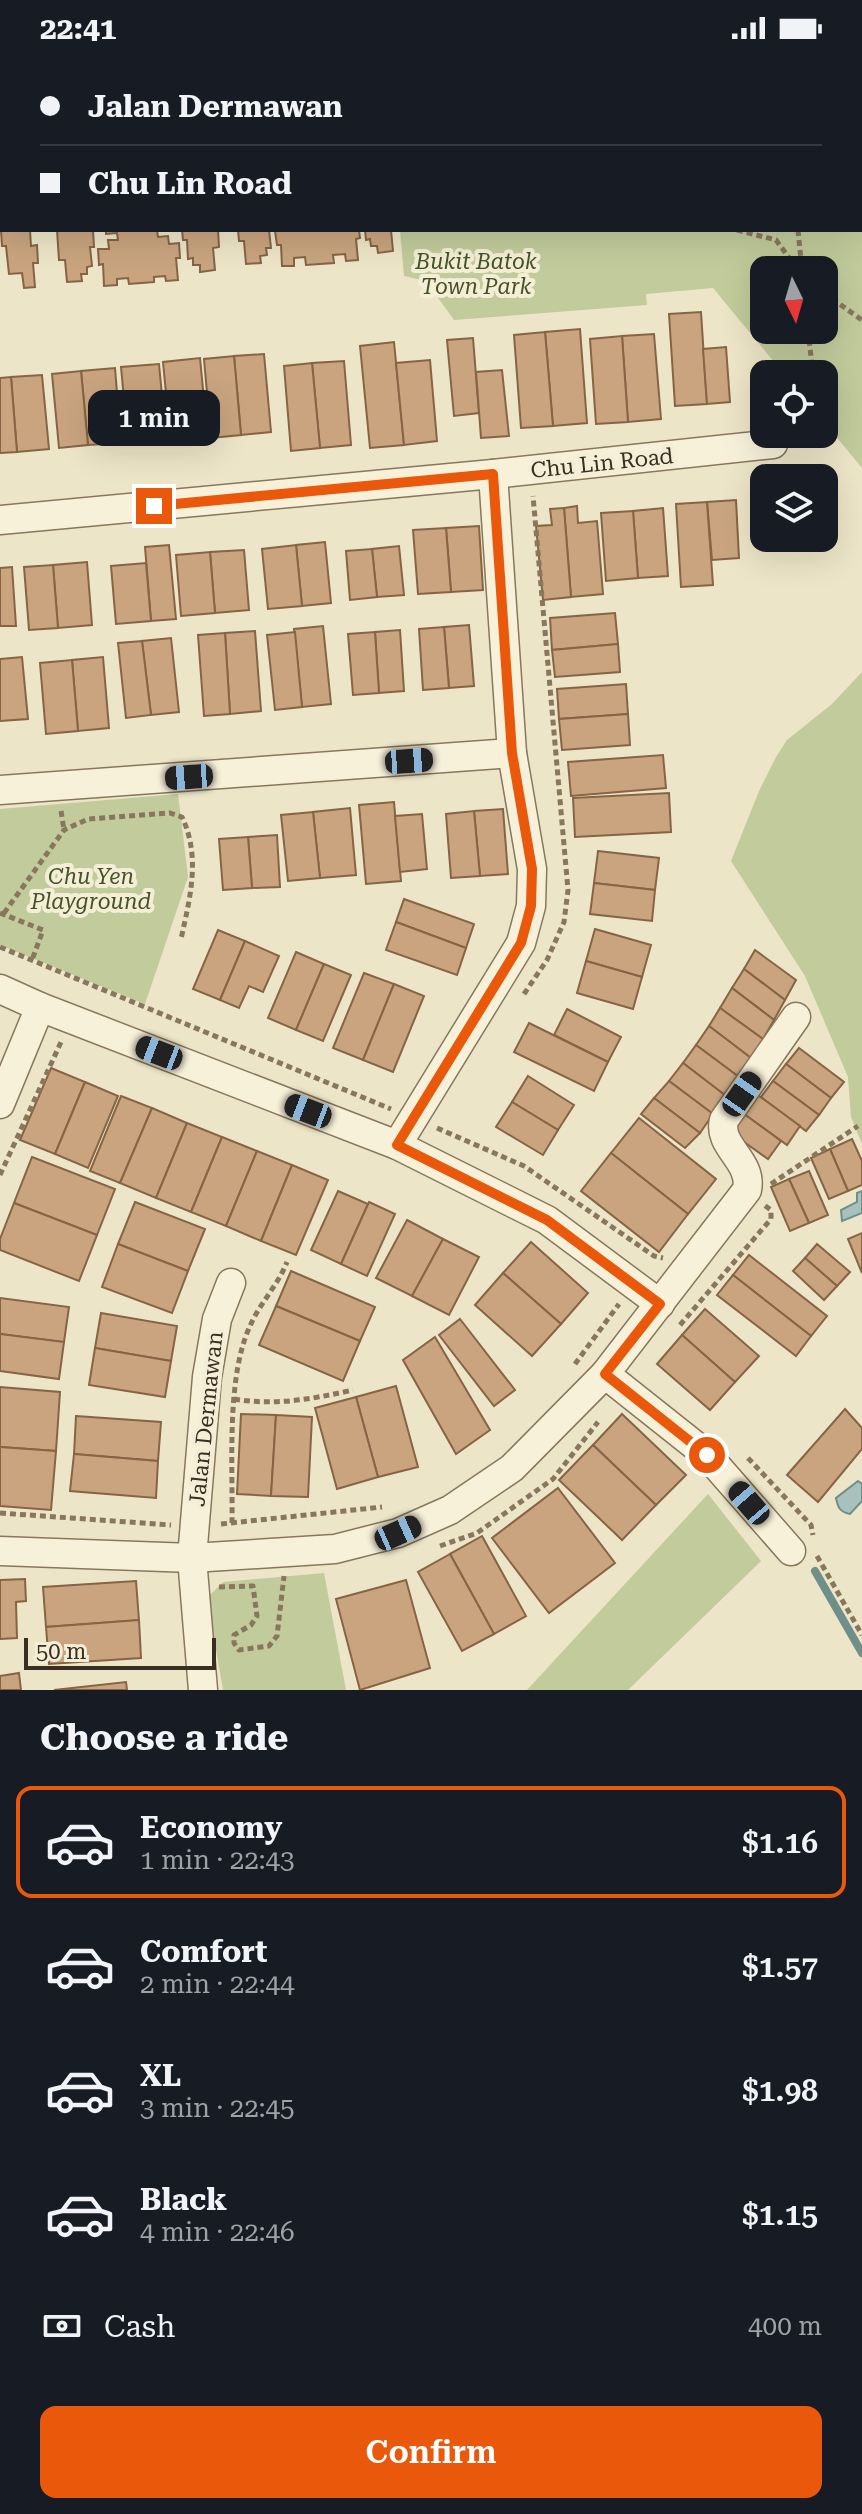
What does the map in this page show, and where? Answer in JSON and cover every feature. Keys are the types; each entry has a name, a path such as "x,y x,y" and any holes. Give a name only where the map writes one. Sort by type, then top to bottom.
{"street":[{"name":"Chu Lin Road","path":"0,520 750,446"},
{"path":"397,1145 521,943 531,906 532,869 512,753 493,474"},
{"path":"0,790 512,753"},
{"path":"0,989 37,1013 397,1145 547,1220 660,1304"},
{"path":"0,1104 37,1013"},
{"path":"0,1551 193,1572 335,1549 398,1533 450,1510 512,1468 614,1382 660,1304 750,1193 746,1168 724,1137 722,1127 796,1017"},
{"name":"Jalan Dermawan","path":"203,1690 193,1572 195,1526 207,1377 217,1319 231,1283"},
{"path":"614,1382 707,1455 804,1555"}],"path":[{"path":"745,232 776,240 789,256"},
{"path":"798,232 799,256"},
{"path":"838,303 862,320"},
{"path":"61,808 64,830"},
{"path":"32,960 43,930 2,913 64,830 88,819 170,813 182,817 188,829 194,878 181,939"},
{"path":"0,947 524,1166 654,1256 672,1257"},
{"path":"0,1175 65,1032 37,1013"},
{"path":"673,1333 771,1219 771,1210 750,1193 858,1126"},
{"path":"232,1523 234,1399 243,1349 250,1325 279,1281 287,1262"},
{"path":"569,1371 621,1301"},
{"path":"434,1548 477,1533 553,1479 614,1382"},
{"path":"234,1399 261,1403 300,1401 353,1390"},
{"path":"0,1513 195,1526 390,1507"},
{"path":"804,1555 862,1635"},
{"path":"193,1572 253,1586 257,1616 251,1625 234,1635 234,1643 239,1650 269,1646 277,1636 284,1570"}],"green space":[{"name":"Bukit Batok Town Park","path":"400,232 862,232 862,468 838,439 838,360 772,360 759,344 838,344 838,256 750,256 750,333 713,288 646,294 647,305 454,320 426,281 404,276"},
{"path":"862,672 862,1144 851,1117 848,1077 805,976 731,861 759,791 787,740 832,704"},
{"name":"Chu Yen Playground","path":"178,794 188,877 145,1004 0,945 0,809"},
{"path":"708,1494 761,1561 628,1690 527,1690"},
{"path":"324,1573 346,1690 223,1690 207,1598 223,1582"}],"water":[{"path":"862,1191 862,1213 842,1221 841,1210 857,1202 857,1193"},
{"path":"858,1481 862,1484 862,1501 850,1514 844,1512 836,1498"}],"building":[{"path":"1,232 30,232 31,246 37,245 38,263 33,263 35,287 24,288 22,273 9,274 6,246 2,246"},
{"path":"57,232 93,232 94,247 90,247 92,266 87,267 87,274 81,274 82,281 67,282 65,260 59,260"},
{"path":"106,232 157,232 158,237 168,236 169,244 179,243 180,258 176,258 178,280 166,281 165,276 154,277 154,282 129,284 128,278 117,279 117,285 104,286 103,264 99,265 98,249 109,249 108,240 118,240 117,233"},
{"path":"182,232 218,232 219,247 213,248 215,270 200,272 200,265 193,265 193,258 188,259 187,240 183,240"},
{"path":"238,232 269,232 271,248 266,248 267,255 260,256 261,263 246,264 244,241 239,241"},
{"path":"275,232 359,232 360,238 356,239 358,260 346,261 345,254 333,255 334,263 306,265 305,257 294,258 294,266 282,266 281,245 277,245"},
{"path":"365,232 391,232 393,251 378,253 377,246 371,246 370,239 366,240"},
{"path":"701,312 707,404 675,406 669,314"},
{"path":"580,329 587,423 553,426 545,332"},
{"path":"545,332 553,426 521,428 514,335"},
{"path":"654,334 661,419 628,422 622,336"},
{"path":"622,336 628,422 596,424 590,339"},
{"path":"473,338 479,413 454,416 447,340"},
{"path":"394,342 404,445 370,448 360,346"},
{"path":"726,347 730,402 707,404 703,349"},
{"path":"264,354 271,432 241,435 234,356"},
{"path":"234,356 241,435 211,438 204,359"},
{"path":"200,358 208,441 171,445 163,362"},
{"path":"430,360 437,441 404,445 396,363"},
{"path":"344,361 351,445 320,448 312,363"},
{"path":"312,363 320,448 291,451 284,366"},
{"path":"159,364 166,438 128,442 121,367"},
{"path":"115,368 121,443 88,445 81,371"},
{"path":"502,370 509,436 481,438 476,372"},
{"path":"81,371 88,445 59,448 52,374"},
{"path":"42,375 49,449 17,452 11,377"},
{"path":"11,377 17,452 0,453 0,378"},
{"path":"736,500 739,558 712,560 707,502"},
{"path":"707,502 713,585 681,587 676,504"},
{"path":"577,506 578,523 597,521 603,594 571,597 564,508"},
{"path":"564,508 571,597 543,600 536,526 552,525 550,509"},
{"path":"663,508 668,576 638,578 633,511"},
{"path":"633,511 638,578 606,581 601,513"},
{"path":"479,526 483,590 451,592 446,528"},
{"path":"446,528 451,592 418,594 413,530"},
{"path":"325,542 331,603 302,606 296,545"},
{"path":"169,545 176,619 151,621 145,547"},
{"path":"296,545 302,606 268,609 262,549"},
{"path":"399,546 404,595 377,597 372,549"},
{"path":"372,549 377,597 350,600 346,551"},
{"path":"244,550 249,610 215,613 210,552"},
{"path":"210,552 215,613 181,616 176,555"},
{"path":"87,562 92,625 58,628 53,565"},
{"path":"146,563 151,621 116,624 111,566"},
{"path":"53,565 58,628 29,630 24,567"},
{"path":"12,567 16,626 0,626 0,568"},
{"path":"615,613 618,644 552,650 550,618"},
{"path":"469,625 474,686 449,688 444,627"},
{"path":"323,626 331,704 302,707 294,629"},
{"path":"444,627 449,688 423,690 419,629"},
{"path":"400,630 404,691 379,693 375,632"},
{"path":"255,631 261,711 230,714 225,633"},
{"path":"295,632 302,707 275,710 267,635"},
{"path":"375,632 379,693 353,695 348,634"},
{"path":"225,633 230,714 204,716 198,635"},
{"path":"171,638 179,712 151,715 142,641"},
{"path":"142,641 151,715 126,718 118,643"},
{"path":"618,644 620,672 555,677 552,650"},
{"path":"22,657 28,719 0,721 0,659"},
{"path":"103,657 109,728 78,731 72,660"},
{"path":"72,660 78,731 46,734 40,663"},
{"path":"626,684 628,714 559,719 557,689"},
{"path":"628,714 630,745 562,750 559,719"},
{"path":"663,755 666,788 571,796 568,762"},
{"path":"669,793 671,832 575,837 573,798"},
{"path":"394,802 401,881 366,884 359,805"},
{"path":"350,808 356,875 320,878 313,812"},
{"path":"503,809 508,874 480,876 474,811"},
{"path":"474,811 480,876 451,878 446,814"},
{"path":"313,812 320,878 288,881 281,815"},
{"path":"422,814 427,869 400,872 395,816"},
{"path":"277,835 280,887 252,888 248,837"},
{"path":"248,837 252,888 223,890 219,839"},
{"path":"598,851 659,858 655,890 594,883"},
{"path":"594,883 655,890 652,921 590,914"},
{"path":"404,899 474,924 466,948 396,922"},
{"path":"396,922 466,948 457,975 386,950"},
{"path":"595,929 651,945 642,977 586,961"},
{"path":"218,930 245,941 220,1000 193,989"},
{"path":"245,941 279,956 263,992 249,986 239,1008 220,1000"},
{"path":"755,950 796,980 785,1000 744,969"},
{"path":"296,952 324,964 296,1030 268,1018"},
{"path":"586,961 642,977 633,1009 577,993"},
{"path":"324,964 351,975 323,1041 296,1030"},
{"path":"744,969 785,1000 774,1020 732,988"},
{"path":"364,973 394,984 363,1060 333,1048"},
{"path":"394,984 424,996 393,1072 363,1060"},
{"path":"732,988 774,1020 763,1039 720,1008"},
{"path":"720,1008 763,1039 751,1058 709,1026"},
{"path":"567,1009 621,1037 608,1062 554,1035"},
{"path":"529,1023 608,1062 594,1091 514,1052"},
{"path":"709,1026 751,1058 739,1077 696,1045"},
{"path":"696,1045 739,1077 726,1096 683,1063"},
{"path":"799,1048 844,1082 831,1098 786,1064"},
{"path":"683,1063 726,1096 713,1114 669,1081"},
{"path":"786,1064 831,1098 819,1115 773,1081"},
{"path":"51,1068 85,1082 55,1154 20,1140"},
{"path":"528,1076 574,1105 558,1130 512,1102"},
{"path":"669,1081 713,1114 700,1133 654,1098"},
{"path":"773,1081 819,1115 806,1131 761,1097"},
{"path":"85,1082 118,1096 88,1168 55,1154"},
{"path":"755,1093 800,1126 787,1145 741,1112"},
{"path":"121,1096 152,1108 120,1183 90,1171"},
{"path":"654,1098 700,1133 685,1148 641,1114"},
{"path":"512,1102 558,1130 543,1155 496,1127"},
{"path":"152,1108 187,1123 156,1198 120,1183"},
{"path":"736,1108 781,1141 768,1159 723,1127"},
{"path":"639,1118 716,1179 688,1214 611,1153"},
{"path":"187,1123 222,1137 191,1212 156,1198"},
{"path":"222,1137 257,1151 226,1226 191,1212"},
{"path":"852,1139 862,1161 862,1185 848,1191 830,1149"},
{"path":"830,1149 848,1191 829,1199 811,1158"},
{"path":"257,1151 292,1165 261,1241 226,1226"},
{"path":"611,1153 688,1214 659,1252 581,1191"},
{"path":"32,1157 115,1189 97,1235 14,1203"},
{"path":"292,1165 328,1180 296,1255 261,1241"},
{"path":"809,1171 828,1215 809,1223 789,1179"},
{"path":"789,1179 809,1223 790,1231 771,1187"},
{"path":"338,1191 368,1204 341,1264 311,1250"},
{"path":"135,1202 205,1229 188,1271 118,1244"},
{"path":"369,1202 395,1214 367,1276 341,1264"},
{"path":"14,1203 97,1235 79,1281 0,1250 0,1239"},
{"path":"407,1220 443,1239 412,1296 376,1278"},
{"path":"862,1233 862,1273 848,1239"},
{"path":"443,1239 479,1257 449,1315 412,1296"},
{"path":"531,1242 588,1293 561,1324 503,1273"},
{"path":"118,1244 188,1271 172,1313 102,1287"},
{"path":"817,1244 850,1272 837,1286 805,1258"},
{"path":"749,1255 827,1316 811,1336 733,1275"},
{"path":"805,1258 837,1286 824,1300 793,1271"},
{"path":"291,1271 375,1307 360,1341 276,1306"},
{"path":"503,1273 561,1324 532,1356 475,1305"},
{"path":"733,1275 811,1336 796,1356 717,1295"},
{"path":"0,1298 69,1307 64,1342 0,1334"},
{"path":"276,1306 360,1341 343,1381 259,1345"},
{"path":"705,1309 759,1356 735,1382 682,1335"},
{"path":"101,1313 177,1326 171,1361 95,1348"},
{"path":"460,1319 515,1390 494,1406 439,1335"},
{"path":"0,1334 64,1342 59,1379 0,1371"},
{"path":"682,1335 735,1382 710,1410 657,1364"},
{"path":"435,1337 490,1430 456,1454 403,1360"},
{"path":"95,1348 171,1361 165,1397 89,1385"},
{"path":"396,1386 418,1467 378,1477 356,1397"},
{"path":"0,1387 60,1392 56,1451 0,1447"},
{"path":"356,1397 378,1477 337,1489 315,1408"},
{"path":"845,1409 862,1428 862,1449 818,1502 787,1475"},
{"path":"241,1414 276,1415 271,1496 237,1494"},
{"path":"622,1414 686,1475 656,1505 593,1445"},
{"path":"276,1415 312,1417 308,1497 271,1496"},
{"path":"76,1416 161,1422 158,1461 74,1454"},
{"path":"593,1445 656,1505 622,1540 559,1480"},
{"path":"0,1447 56,1451 51,1510 0,1506"},
{"path":"74,1454 158,1461 156,1498 70,1491"},
{"path":"558,1488 615,1563 549,1613 492,1538"},
{"path":"482,1536 526,1616 494,1634 450,1554"},
{"path":"450,1554 494,1634 462,1651 418,1572"},
{"path":"25,1579 26,1601 16,1602 17,1638 0,1639 0,1580"},
{"path":"406,1580 430,1668 360,1690 336,1599"},
{"path":"136,1581 139,1620 46,1627 43,1587"},
{"path":"139,1620 141,1658 49,1664 46,1627"},
{"path":"19,1673 21,1690 0,1690 0,1676"},
{"path":"126,1682 127,1690 54,1690"}],"waterway":[{"path":"815,1571 862,1653"}],"route":[{"path":"154,506 493,474 512,753 532,869 531,906 521,943 397,1145 547,1220 660,1304 605,1374 707,1455"}]}
